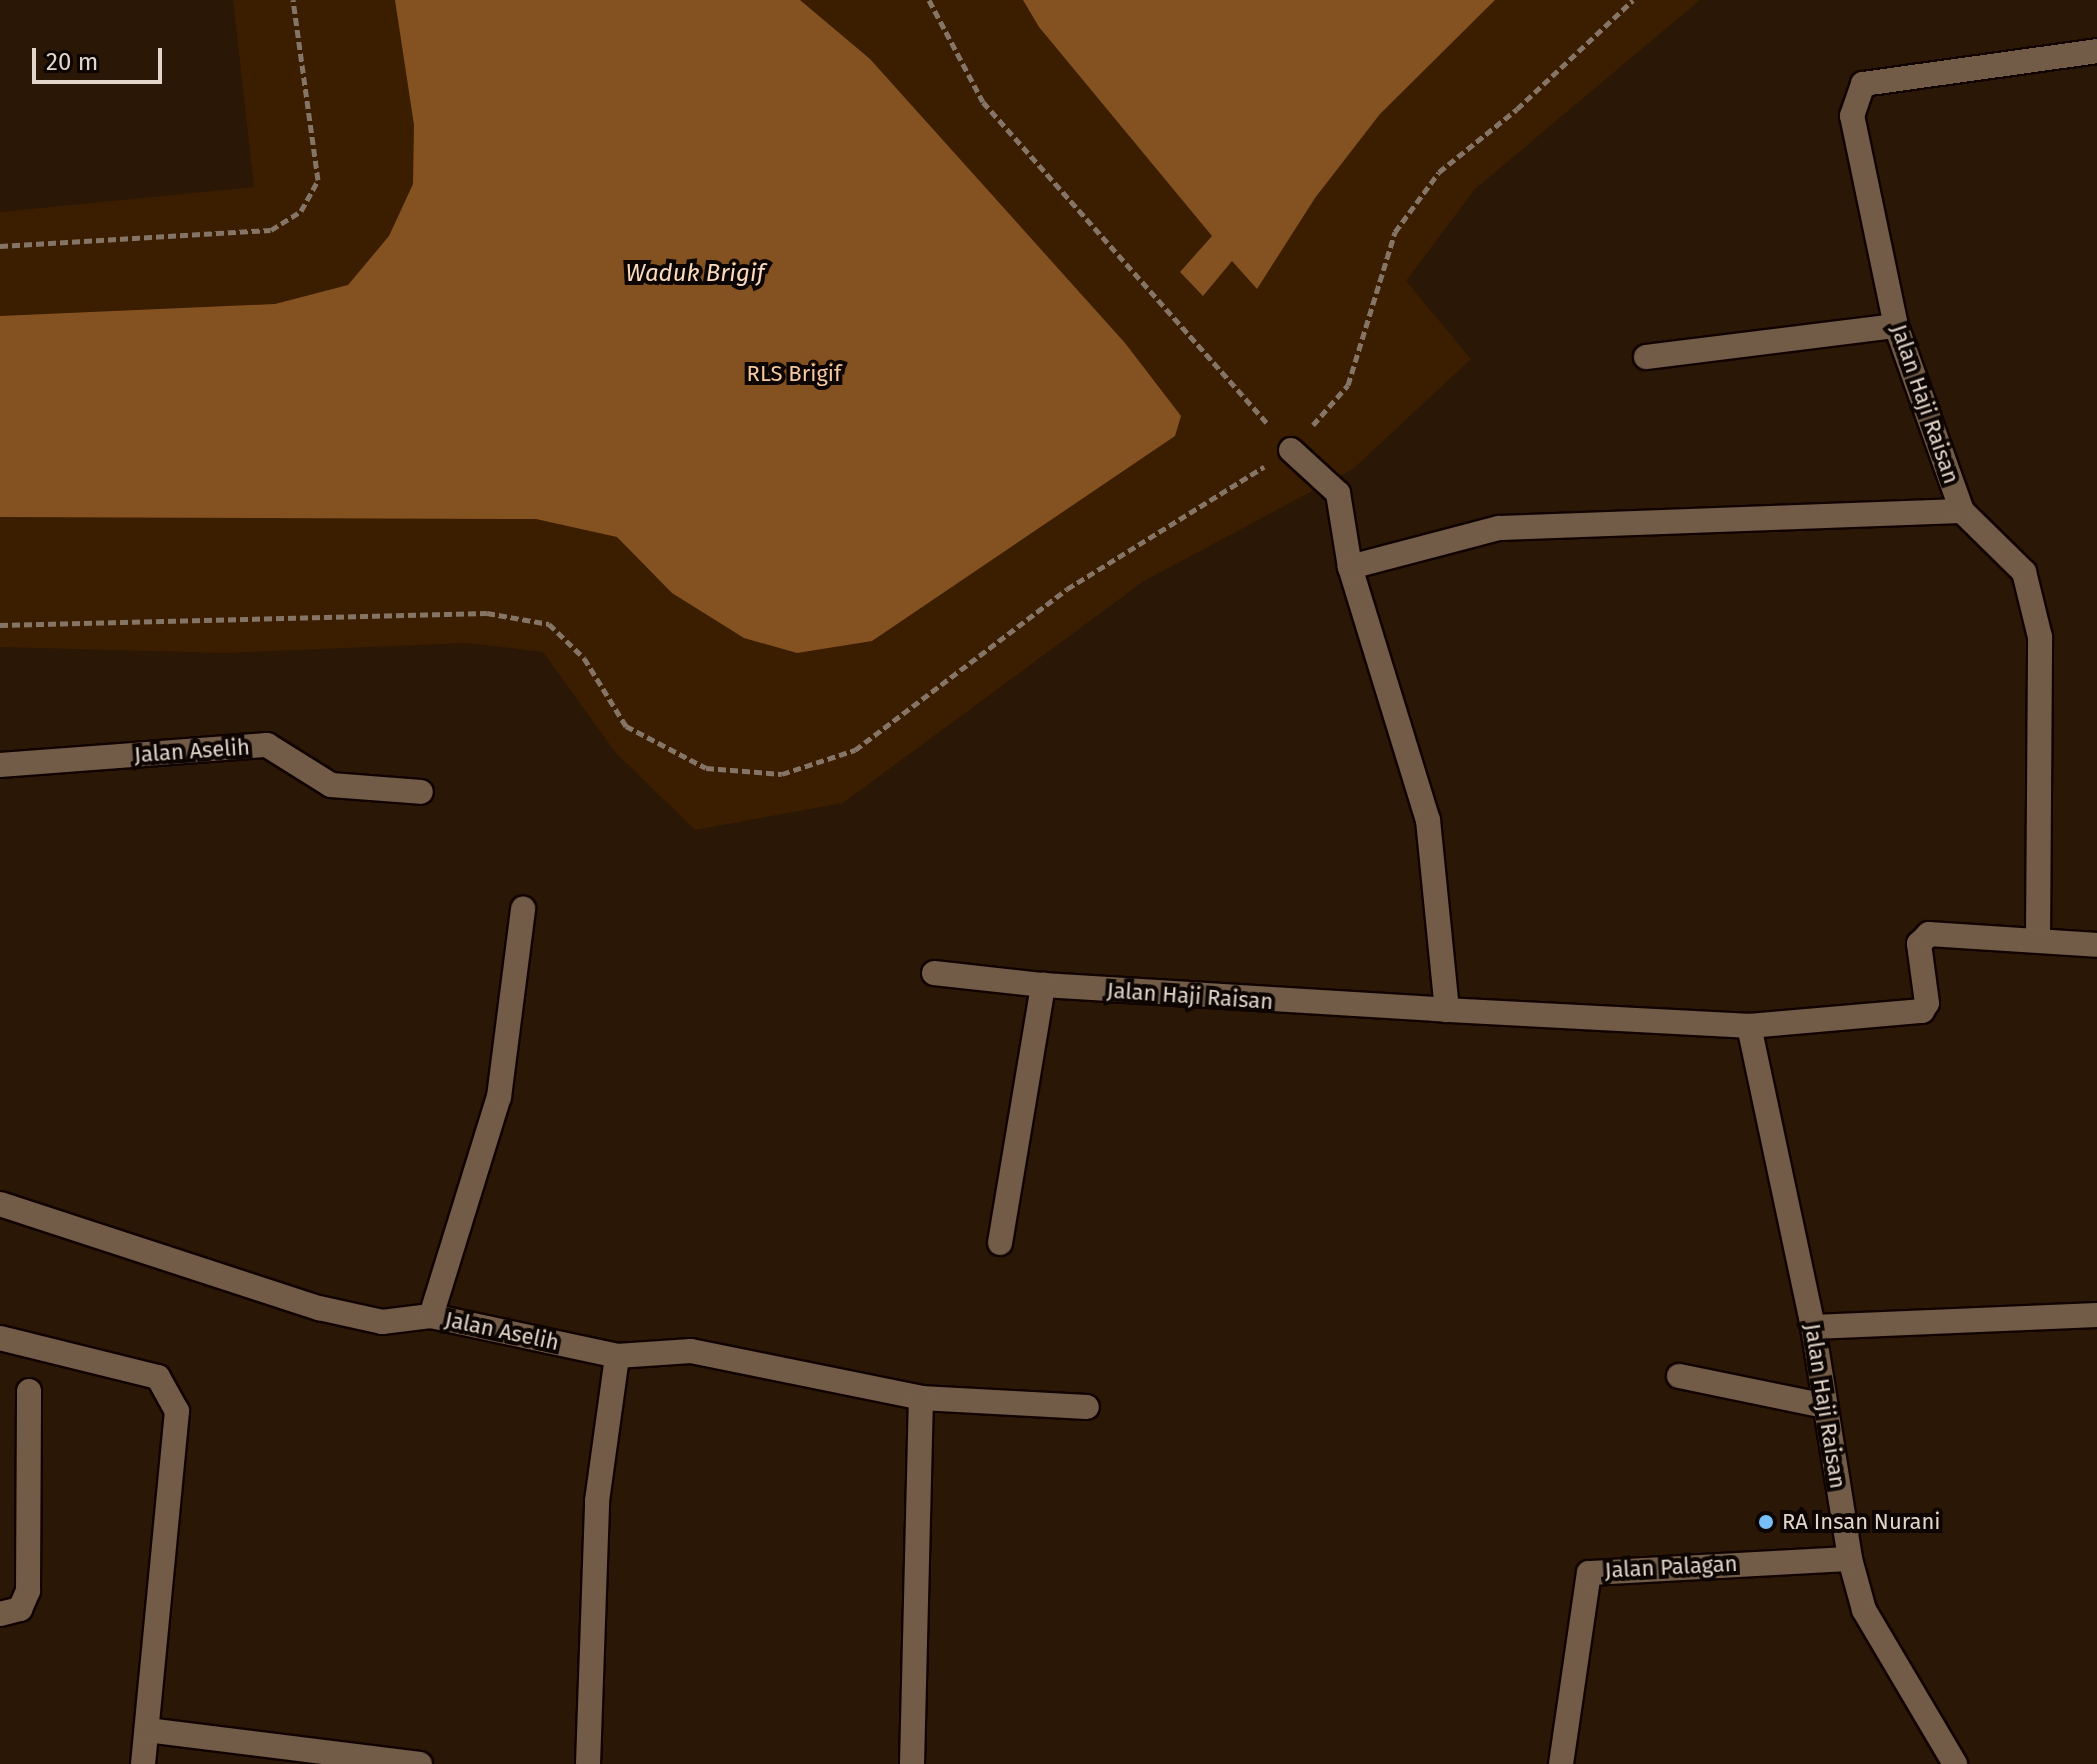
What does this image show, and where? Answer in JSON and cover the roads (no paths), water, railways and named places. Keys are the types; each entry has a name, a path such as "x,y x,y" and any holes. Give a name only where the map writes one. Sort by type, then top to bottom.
{"street":[{"name":"Jalan Haji Raisan","path":"2038,939 2040,637 2024,572 1962,511 1896,326 1852,116 1863,84 2097,51"},
{"path":"1646,357 1896,326"},
{"path":"1291,450 1338,493 1350,567 1428,820 1447,1010"},
{"path":"1350,567 1499,528 1962,511"},
{"name":"Jalan Aselih","path":"0,765 267,745 331,785 421,792"},
{"path":"431,1316 499,1097 523,909"},
{"name":"Jalan Haji Raisan","path":"934,973 1043,985 1749,1026 1922,1011 1927,1003 1919,944 1929,934 2097,945"},
{"path":"1000,1243 1043,985"},
{"name":"Jalan Haji Raisan","path":"1749,1026 1813,1327 1850,1559 1864,1610 1955,1764"},
{"name":"Jalan Aselih","path":"0,1204 319,1308 382,1322 431,1316 617,1356 691,1351 921,1398 1087,1407"},
{"path":"1813,1327 2097,1315"},
{"path":"0,1338 158,1377 177,1411 143,1764"},
{"path":"588,1764 597,1501 617,1356"},
{"path":"1679,1376 1825,1406"},
{"path":"0,1614 20,1609 28,1591 29,1391"},
{"path":"912,1764 921,1398"},
{"name":"Jalan Palagan","path":"1561,1764 1591,1572 1850,1559"},
{"path":"147,1730 420,1764"}],"water":[{"name":"Waduk Brigif","path":"395,0 800,0 870,59 1125,343 1181,416 1175,436 872,641 797,653 744,638 672,593 617,537 536,519 0,517 0,316 275,304 348,285 389,236 413,184 414,125"},
{"path":"1023,0 1495,0 1380,114 1315,198 1257,289 1232,261 1203,296 1180,272 1212,236 1039,27"}],"place":[{"name":"RA Insan Nurani","path":"1766,1522"}],"park label":[{"name":"RLS Brigif","path":"794,374"}]}
